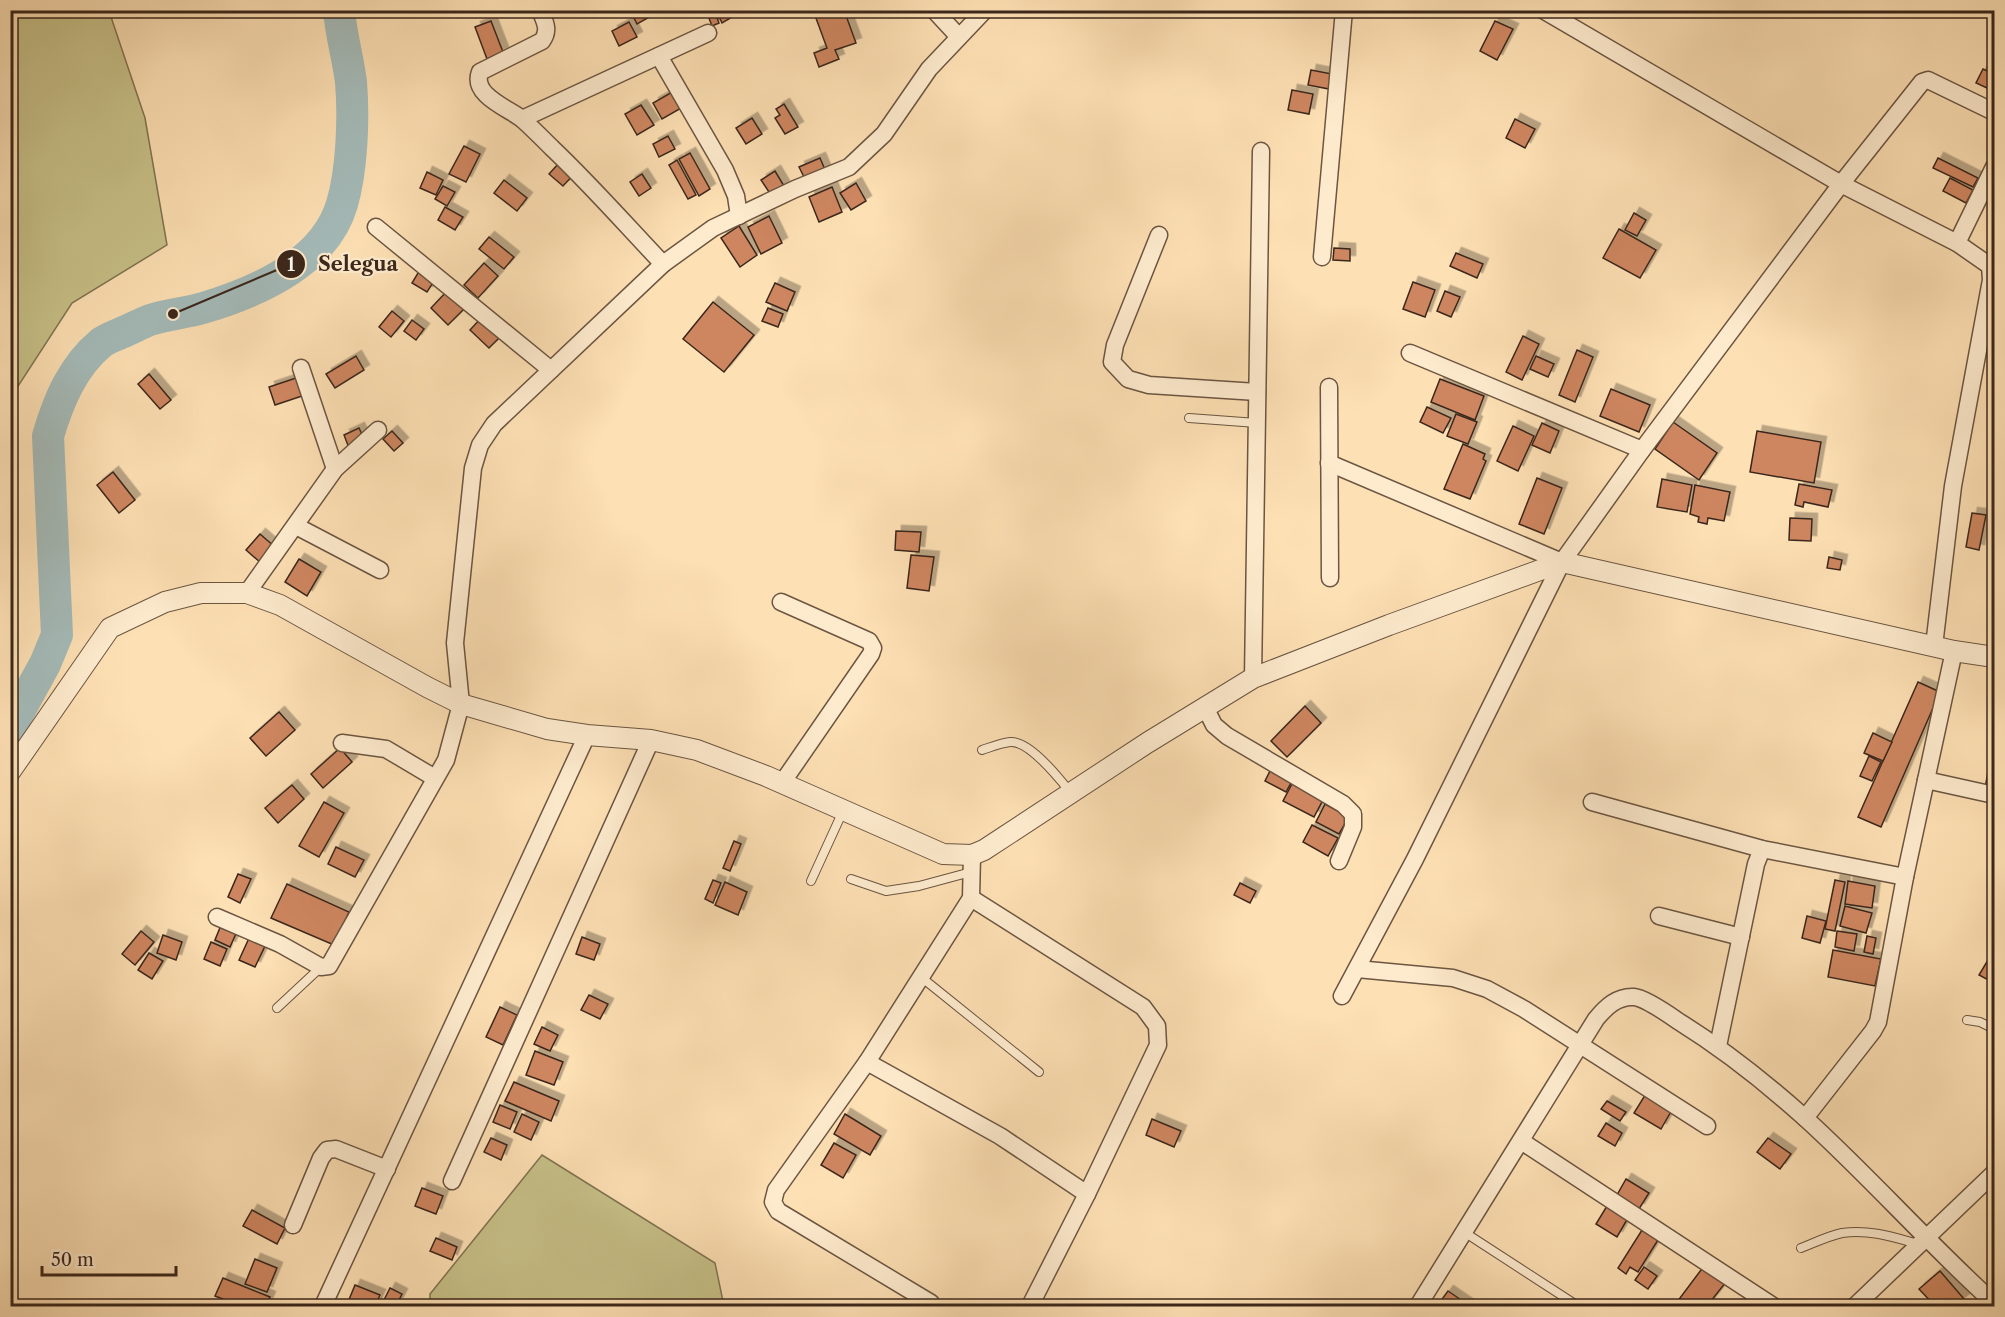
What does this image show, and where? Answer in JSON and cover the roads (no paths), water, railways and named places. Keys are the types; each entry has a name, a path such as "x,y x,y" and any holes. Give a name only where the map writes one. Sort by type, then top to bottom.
{"street":[{"path":"540,10 547,26 546,35 542,41 480,72 479,85 486,94 522,119 572,167 663,264"},
{"path":"934,10 959,37"},
{"path":"218,917 280,944 321,967 328,966 446,760 462,704 455,643 473,468 480,445 494,424 663,264 713,228 795,189 849,167 884,134 929,69 985,10"},
{"path":"1322,257 1344,10"},
{"path":"1543,10 1841,184 1957,243 1989,266 1991,280 1953,486 1934,646"},
{"path":"522,119 708,33"},
{"path":"659,56 724,170 736,196 739,216"},
{"path":"1342,996 1415,859 1562,562 1642,450 1841,184 1922,82 1928,80 1995,112"},
{"path":"1253,678 1261,151"},
{"path":"1957,243 1995,167"},
{"path":"376,227 551,370"},
{"path":"1159,236 1116,345 1112,362 1128,379 1149,385 1257,392"},
{"path":"1410,353 1642,450"},
{"path":"301,368 335,469"},
{"path":"1329,387 1330,578"},
{"path":"247,593 335,469 378,430"},
{"path":"1329,463 1562,562 1954,651 1995,657"},
{"path":"296,526 380,570"},
{"path":"931,1303 778,1211 773,1202 776,1190 867,1062 971,898 972,863 984,850 1147,742 1253,678 1389,625 1562,562"},
{"path":"10,772 110,628 165,602 201,593 247,593 280,605 462,704 547,729 651,740 697,750 782,783 942,854 972,863"},
{"path":"781,602 869,641 873,648 782,783"},
{"path":"1805,1118 1876,1027 1905,877 1954,651"},
{"path":"1205,707 1214,725 1227,736 1343,804 1353,814 1353,827 1339,861"},
{"path":"323,1306 587,735"},
{"path":"452,1181 651,740"},
{"path":"342,743 386,749 435,778"},
{"path":"1926,780 1995,795"},
{"path":"1592,802 1762,849 1905,877"},
{"path":"1718,1046 1756,864 1762,849"},
{"path":"971,898 1143,1006 1157,1026 1158,1045 1087,1194 1030,1306"},
{"path":"1659,916 1741,937"},
{"path":"1357,969 1437,976 1472,983 1524,1009 1707,1126"},
{"path":"1418,1306 1606,1007 1619,999 1635,997 1663,1011 1718,1046 1805,1118 1922,1241 1995,1303"},
{"path":"867,1062 1000,1136 1087,1194"},
{"path":"1521,1141 1773,1306"},
{"path":"293,1226 321,1158 327,1150 336,1149 387,1169"},
{"path":"1862,1304 1922,1241 1995,1173"}],"lane":[{"path":"1189,418 1257,423"},
{"path":"982,750 1012,741 1026,746 1054,772 1071,793"},
{"path":"811,881 843,810"},
{"path":"851,879 886,891 919,886 972,863"},
{"path":"277,1008 321,967"},
{"path":"921,977 1039,1072"},
{"path":"1967,1020 1980,1022 1995,1029"},
{"path":"1464,1232 1578,1306"},
{"path":"1801,1248 1841,1233 1882,1234 1922,1241"}],"waterway":[{"path":"10,728 45,664 57,635 48,436 56,410 74,374 91,352 103,342 150,320 203,308 266,284 305,259 321,243 333,225 342,204 351,144 351,82 339,10"}],"place":[{"name":"Selegua","path":"173,314"}]}
